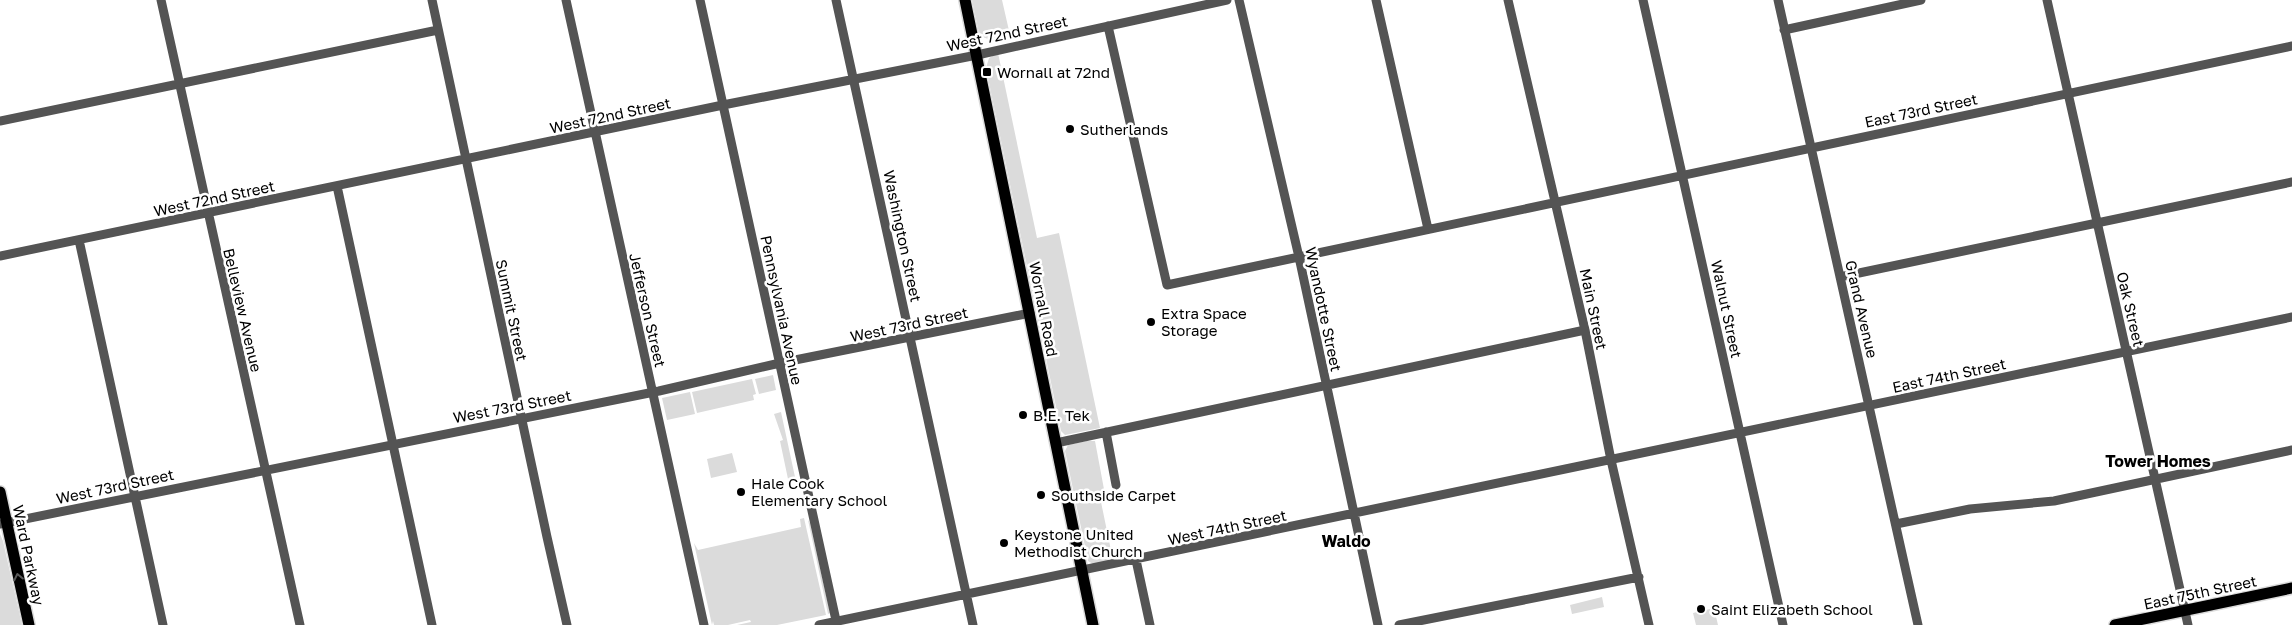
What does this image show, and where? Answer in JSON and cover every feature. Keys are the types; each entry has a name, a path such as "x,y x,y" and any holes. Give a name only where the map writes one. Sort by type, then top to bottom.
{"main road":[{"name":"Wornall Road","path":"965,0 1093,625"},
{"name":"Ward Parkway","path":"0,492 3,523 29,625"},
{"name":"East 75th Street","path":"2115,625 2292,588"}],"street":[{"name":"Belleview Avenue","path":"161,0 300,625"},
{"name":"Summit Street","path":"432,0 465,160 567,625"},
{"name":"Jefferson Street","path":"566,0 704,625"},
{"name":"Pennsylvania Avenue","path":"700,0 837,623"},
{"name":"Washington Street","path":"836,0 973,625"},
{"name":"West 72nd Street","path":"0,256 723,105 976,55 1227,0"},
{"name":"Wyandotte Street","path":"1239,0 1299,257 1378,625"},
{"path":"1376,0 1428,229"},
{"name":"Main Street","path":"1508,0 1585,330 1611,460 1649,625"},
{"name":"Walnut Street","path":"1643,0 1783,625"},
{"name":"Grand Avenue","path":"1778,0 1918,625"},
{"path":"1784,30 1921,0"},
{"name":"Oak Street","path":"2047,0 2188,625"},
{"path":"1108,26 1167,285 1556,202"},
{"path":"0,121 438,30"},
{"name":"East 73rd Street","path":"1556,202 2292,46"},
{"path":"1840,277 2292,182"},
{"path":"337,186 432,625"},
{"path":"79,240 133,496 163,625"},
{"name":"West 73rd Street","path":"3,523 652,392 780,363 1030,313"},
{"name":"East 74th Street","path":"1611,460 2292,317"},
{"path":"1056,442 1585,330"},
{"path":"1106,432 1116,486"},
{"path":"1896,524 1970,509 2054,501 2292,450"},
{"name":"West 74th Street","path":"819,625 837,623 966,594 1611,460"},
{"path":"1136,560 1150,625"},
{"path":"1400,625 1639,577"}],"shaded area":[{"path":"972,0 1002,0 1010,35 994,39 982,36 979,33"},
{"path":"998,53 1037,238 1059,233 1100,428 1065,435 1061,431 986,68 989,58"},
{"path":"773,375 776,390 759,394 755,379"},
{"path":"752,379 756,394 753,395 754,400 697,413 692,392"},
{"path":"690,392 695,414 667,420 662,398"},
{"path":"781,412 795,477 788,479 780,441 783,440 774,414"},
{"path":"1095,441 1106,500 1101,502 1113,560 1093,564 1088,561 1065,451 1068,445"},
{"path":"732,453 737,472 711,478 707,459"},
{"path":"804,518 826,615 777,625 737,625 751,622 750,620 728,625 714,625 713,621 712,625 694,543 698,550 801,527 800,519"},
{"path":"808,520 830,613 828,614"},
{"path":"0,534 3,541 22,625 0,625"},
{"path":"1602,597 1604,607 1572,614 1570,605"},
{"path":"1714,608 1718,625 1696,625 1693,613"}],"place":[{"name":"Wornall at 72nd","path":"987,72"},
{"name":"Sutherlands","path":"1070,129"},
{"name":"Extra Space Storage","path":"1151,322"},
{"name":"B.E. Tek","path":"1023,415"},
{"name":"Hale Cook Elementary School","path":"741,492"},
{"name":"Southside Carpet","path":"1041,495"},
{"name":"Keystone United Methodist Church","path":"1004,543"},
{"name":"Saint Elizabeth School","path":"1701,609"}],"district":[{"name":"Tower Homes","path":"2158,461"},
{"name":"Waldo","path":"1346,541"}]}
